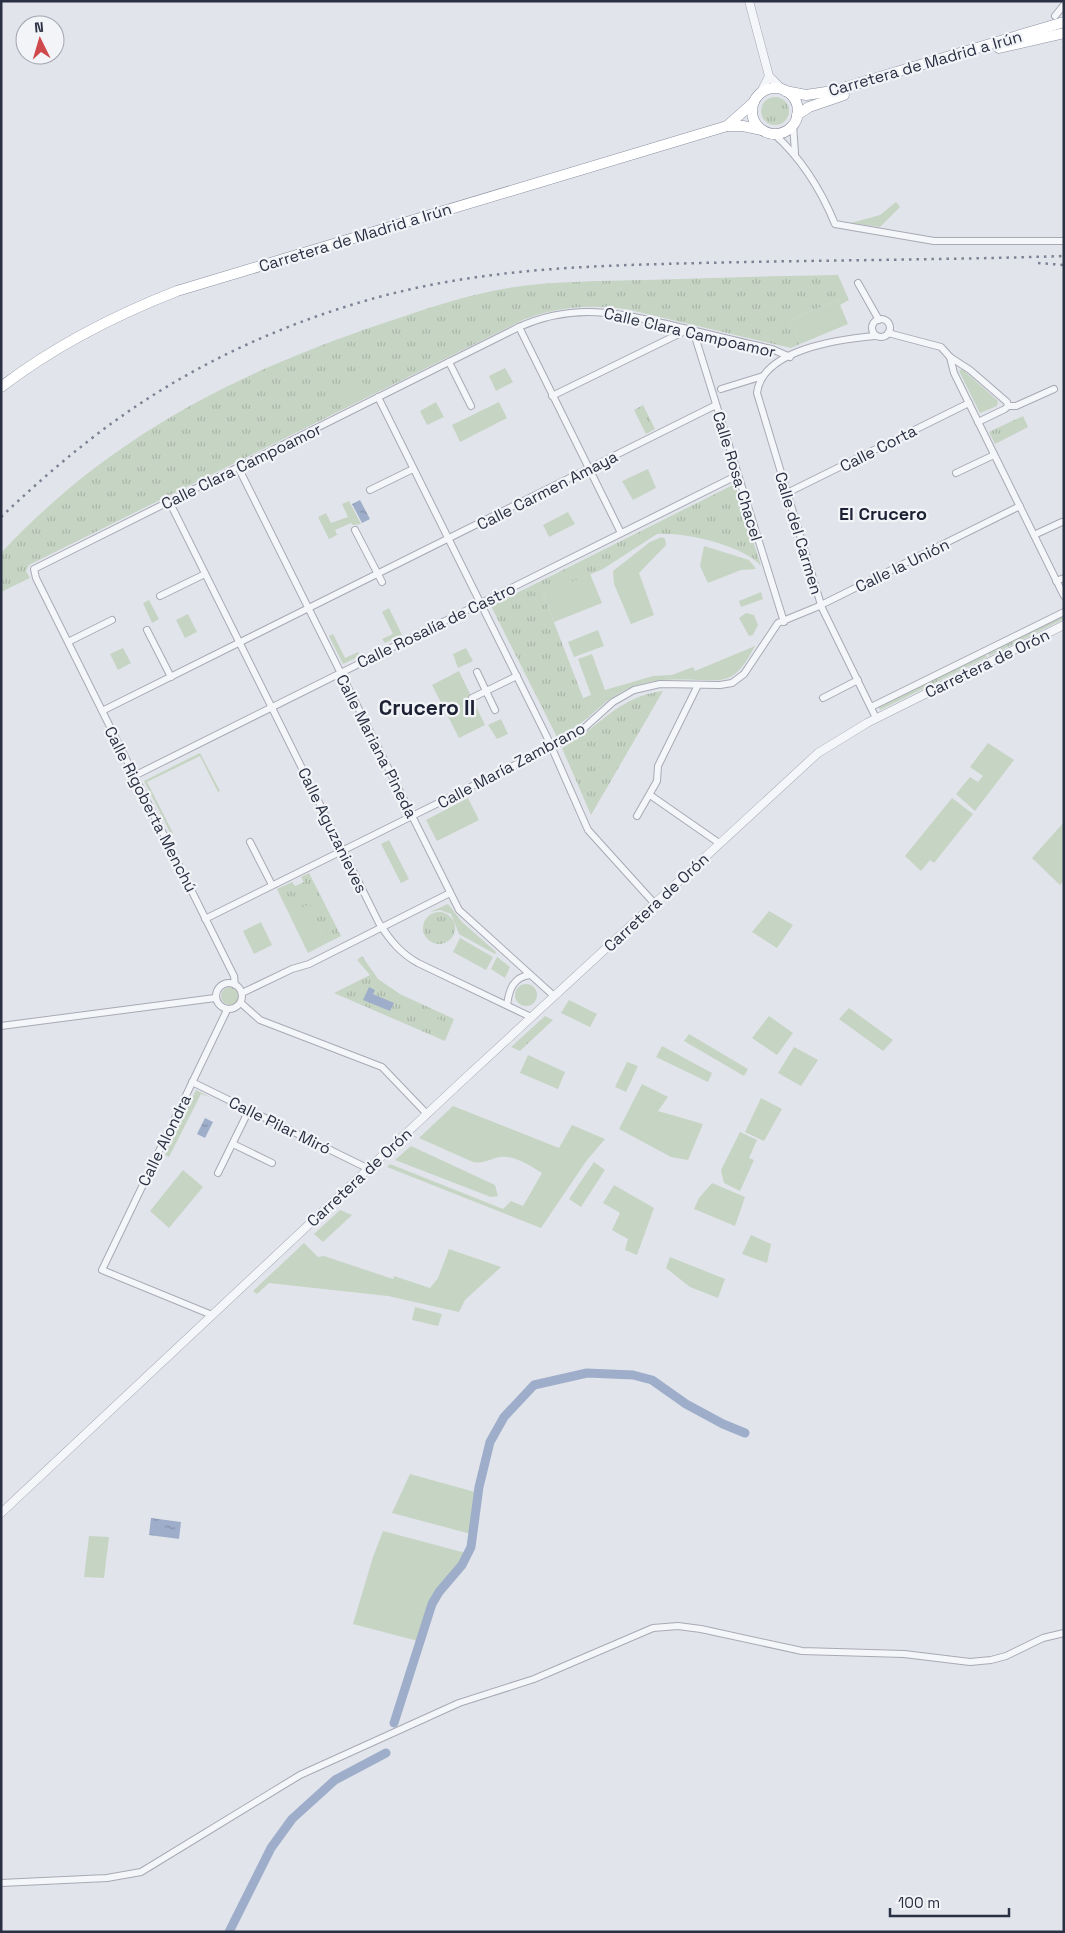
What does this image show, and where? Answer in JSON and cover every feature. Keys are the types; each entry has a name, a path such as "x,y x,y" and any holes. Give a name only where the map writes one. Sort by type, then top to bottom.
{"highway":[{"name":"Carretera de Madrid a Irún","path":"783,89 798,95 832,91 1060,19"},
{"name":"Carretera de Madrid a Irún","path":"796,120 822,101 1064,28"},
{"path":"999,48 1064,33"},
{"path":"772,88 783,89 795,101 796,120 788,130 774,134 762,130 752,116 754,102 761,92 772,88"},
{"name":"Carretera de Madrid a Irún","path":"727,126 754,102"},
{"name":"Carretera de Madrid a Irún","path":"1,387 53,350 91,328 177,291 727,126 743,126 762,130"}],"street":[{"path":"749,1 769,76 783,89"},
{"path":"1060,19 1064,5"},
{"path":"761,92 769,76"},
{"path":"795,153 796,120"},
{"path":"774,134 795,153 826,200 835,224 934,241 1064,241"},
{"path":"858,282 880,320"},
{"name":"Calle Clara Campoamor","path":"33,570 519,327 555,315 593,311 624,314 772,349 790,357"},
{"path":"721,389 761,378 770,368 823,343 875,336 884,337 888,333 889,325 885,320 874,322 872,328 875,336"},
{"path":"519,327 621,533"},
{"path":"552,396 691,330"},
{"name":"Calle Rosa Chacel","path":"691,330 784,622"},
{"path":"888,333 905,339 936,344 950,357 970,370 1007,402 1008,406"},
{"path":"950,357 954,373 1064,596"},
{"path":"449,362 471,406"},
{"name":"Calle del Carmen","path":"761,378 757,393 821,605 876,718"},
{"path":"978,422 1008,406 1016,406 1054,389"},
{"path":"378,398 552,746 588,830 654,903"},
{"name":"Calle Corta","path":"787,493 969,403"},
{"name":"Calle Carmen Amaya","path":"102,711 716,405"},
{"path":"956,473 994,455"},
{"name":"Calle Mariana Pineda","path":"238,467 450,893 465,917 554,996"},
{"path":"370,490 413,468"},
{"name":"Calle Rosalía de Castro","path":"134,776 738,475"},
{"name":"Calle Aguzanieves","path":"169,501 382,928 396,948 406,956 531,1017"},
{"name":"Calle la Unión","path":"784,622 1020,506"},
{"path":"1034,535 1062,522"},
{"path":"356,530 382,582"},
{"name":"Calle Rigoberta Menchú","path":"33,570 234,976 235,985"},
{"path":"160,596 205,574"},
{"path":"1056,581 1064,578"},
{"path":"871,707 1064,612"},
{"path":"68,642 112,620"},
{"name":"Calle María Zambrano","path":"205,919 552,746 582,729 613,702 634,690 660,684 724,685 738,680 744,674 774,627 778,623 784,622"},
{"name":"Carretera de Orón","path":"1,1513 718,843 818,753 845,734 1064,625"},
{"path":"147,630 171,677"},
{"path":"477,672 495,710"},
{"path":"472,698 517,676"},
{"path":"823,698 858,680"},
{"path":"637,816 657,781 658,766 698,685"},
{"name":"Carretera de Orón","path":"650,795 718,843"},
{"path":"250,842 272,885"},
{"path":"242,994 292,969 309,964 450,893"},
{"path":"507,1006 511,986 520,978 530,975"},
{"path":"223,984 235,985 242,994 241,1003 235,1008 227,1010 218,1004 216,998 217,990 223,984"},
{"path":"1,1026 216,998"},
{"path":"241,1003 260,1020 382,1068 427,1114"},
{"name":"Calle Alondra","path":"212,1315 102,1270 227,1010"},
{"name":"Calle Pilar Miró","path":"192,1082 369,1169"},
{"name":"Calle Pilar Miró","path":"218,1173 249,1110"},
{"path":"233,1144 272,1163"},
{"path":"1,1883 106,1878 141,1872 300,1775 459,1703 534,1679 653,1628 665,1626 686,1627 802,1651 904,1654 970,1662 1006,1656 1043,1638 1064,1633"}],"green space":[{"path":"775,97 785,101 789,111 785,121 775,125 765,121 761,111 765,101"},
{"path":"896,202 900,207 880,227 851,223 880,215"},
{"path":"838,275 849,300 840,305 838,300 790,320 800,344 791,348 617,308 577,307 551,311 525,319 29,565 26,571 30,578 1,592 1,553 42,512 85,476 130,443 176,414 275,364 327,343 447,302 514,287 580,282"},
{"path":"838,300 848,324 800,344 790,320"},
{"path":"505,368 513,382 496,391 489,376"},
{"path":"962,369 998,401 997,406 980,413 959,371"},
{"path":"363,382 367,390 349,399 345,391"},
{"path":"436,402 444,417 427,425 420,411"},
{"path":"499,402 507,418 460,442 452,425"},
{"path":"643,405 655,429 646,434 634,410"},
{"path":"1023,416 1028,427 995,444 989,432"},
{"path":"648,469 656,488 633,500 622,481"},
{"path":"735,484 761,566 741,552 712,541 682,535 657,534 603,569 543,594 590,716 557,737 491,606"},
{"path":"349,501 361,524 353,525 351,523 335,530 337,535 329,539 318,517 326,513 331,523 348,517 342,504"},
{"path":"568,512 575,524 549,537 543,525"},
{"path":"662,537 665,539 666,545 639,573 654,615 631,624 614,584 613,571 650,542"},
{"path":"704,546 749,560 756,569 741,570 708,583 700,566"},
{"path":"590,574 602,603 554,622 543,594"},
{"path":"761,592 763,599 741,607 739,601"},
{"path":"149,600 159,619 152,623 143,603"},
{"path":"389,608 402,635 385,643 382,639 393,634 382,612"},
{"path":"746,613 754,615 758,625 753,635 749,636 739,618"},
{"path":"188,614 197,632 185,638 176,620"},
{"path":"1062,616 1064,619 989,656 988,653"},
{"path":"598,630 604,646 574,657 568,642"},
{"path":"333,634 345,658 358,652 360,656 343,664 329,636"},
{"path":"755,646 742,667 728,678 715,680 666,680 640,684 615,696 590,716 583,698 591,695 578,659 592,654 605,690 653,676 672,675 693,667 695,671"},
{"path":"123,648 131,663 118,670 110,654"},
{"path":"466,648 473,661 458,668 453,654"},
{"path":"985,654 987,657 880,710 879,706"},
{"path":"459,671 485,725 459,738 432,685"},
{"path":"663,691 591,815 562,748 633,699"},
{"path":"501,719 508,734 497,739 488,725"},
{"path":"988,743 1014,760 975,811 956,794 970,777 978,782 983,776 970,767"},
{"path":"200,753 220,791 218,792 200,756 147,782 173,833 171,834 144,781"},
{"path":"468,798 479,820 437,841 426,820"},
{"path":"952,798 973,814 934,863 930,860 921,871 905,856"},
{"path":"1064,822 1064,881 1060,885 1032,858"},
{"path":"389,840 409,879 401,883 381,844"},
{"path":"309,873 341,936 327,943 309,905 289,914 277,889 292,882 295,886 304,882 301,877"},
{"path":"309,904 327,943 308,953 289,914"},
{"path":"448,904 462,922 496,952 495,954 459,934 451,914 440,910 430,912"},
{"path":"769,911 793,925 777,948 752,932"},
{"path":"439,912 445,913 450,917 454,922 454,934 450,939 445,943 439,944 433,943 428,939 424,934 423,928 424,922 428,917 433,913"},
{"path":"261,922 272,945 254,954 243,931"},
{"path":"460,938 493,957 486,970 453,952"},
{"path":"362,956 378,979 400,994 454,1019 445,1041 334,993 370,975 357,960"},
{"path":"497,957 510,967 505,978 491,969"},
{"path":"522,984 530,984 537,991 537,999 530,1006 522,1006 515,999 515,991"},
{"path":"230,987 236,990 239,996 236,1002 230,1005 224,1002 221,996 224,990"},
{"path":"569,1000 597,1014 590,1027 561,1013"},
{"path":"849,1008 893,1040 883,1051 839,1019"},
{"path":"419,1011 445,1022 440,1034 414,1023"},
{"path":"545,1016 553,1020 520,1051 511,1047"},
{"path":"769,1016 793,1033 777,1055 752,1038"},
{"path":"689,1034 748,1069 744,1076 684,1041"},
{"path":"662,1046 712,1073 708,1082 656,1057"},
{"path":"794,1047 818,1060 801,1086 778,1073"},
{"path":"528,1055 565,1072 558,1089 520,1073"},
{"path":"627,1062 638,1066 626,1092 615,1087"},
{"path":"642,1084 668,1097 658,1111 703,1124 688,1160 671,1157 619,1129"},
{"path":"196,1090 212,1098 201,1094 169,1157 165,1155"},
{"path":"761,1098 782,1109 764,1141 745,1132"},
{"path":"453,1106 559,1148 572,1125 605,1139 587,1160 541,1228 387,1167 390,1164 503,1209 511,1201 523,1206 542,1173 522,1162 506,1157 473,1162 419,1138"},
{"path":"740,1132 757,1140 749,1158 754,1160 740,1191 724,1183 721,1170"},
{"path":"411,1146 495,1185 498,1196 491,1197 395,1160"},
{"path":"594,1162 605,1170 581,1207 569,1199"},
{"path":"183,1170 203,1187 169,1228 150,1211"},
{"path":"712,1183 745,1197 735,1226 694,1209 699,1198"},
{"path":"614,1185 654,1208 637,1255 625,1250 628,1239 612,1230 620,1213 603,1203"},
{"path":"340,1210 352,1215 323,1242 314,1234"},
{"path":"751,1235 771,1244 767,1263 742,1254"},
{"path":"304,1243 318,1257 324,1256 393,1279 394,1276 430,1288 438,1278 449,1249 501,1267 465,1300 459,1312 388,1296 269,1283 257,1294 253,1291"},
{"path":"670,1257 725,1279 718,1298 690,1287 666,1268"},
{"path":"415,1307 442,1314 438,1326 412,1320"},
{"path":"410,1474 475,1492 471,1534 392,1513"},
{"path":"383,1531 466,1553 434,1596 418,1641 353,1624 373,1557"},
{"path":"89,1536 109,1537 104,1578 84,1577"}],"water":[{"path":"360,500 370,519 362,523 352,504"},
{"path":"369,987 375,990 373,994 394,1003 390,1011 363,1000"},
{"path":"205,1118 213,1122 205,1138 197,1134"},
{"path":"151,1518 181,1522 179,1539 149,1535"}],"waterway":[{"path":"394,1723 432,1604 439,1592 462,1565 471,1547 479,1487 490,1442 504,1417 534,1385 587,1373 633,1375 652,1380 686,1404 723,1424 745,1433"},
{"path":"229,1932 271,1848 292,1819 335,1780 386,1753"}],"railway":[{"path":"1,517 48,474 97,434 168,386 245,345 285,328 326,313 410,289 483,276 607,266 1064,256"},
{"path":"1038,263 1064,265"}],"district":[{"name":"El Crucero","path":"883,514"},
{"name":"Crucero II","path":"427,708"}]}
